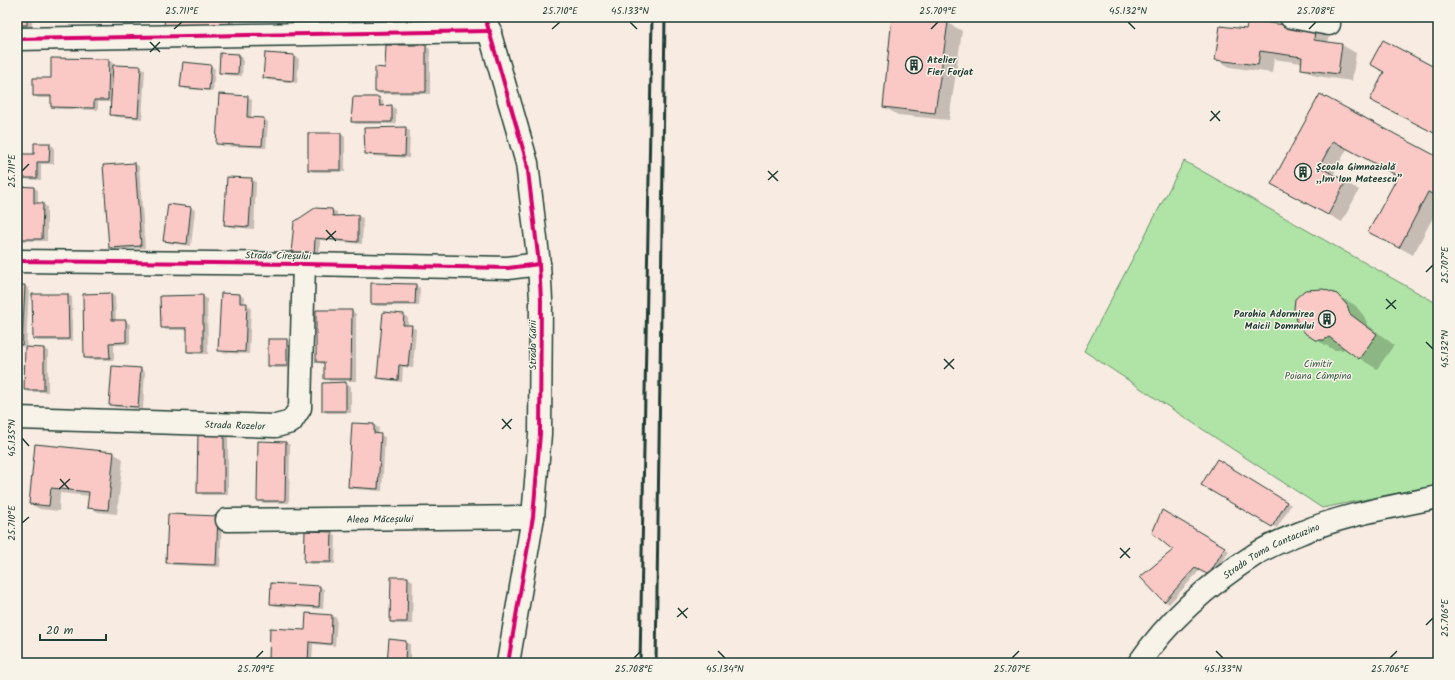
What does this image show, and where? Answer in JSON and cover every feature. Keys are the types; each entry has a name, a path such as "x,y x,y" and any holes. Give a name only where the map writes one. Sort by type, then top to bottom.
{"street":[{"path":"1291,17 1329,24"},
{"name":"Strada Gării","path":"17,39 487,24 527,163 539,264 541,300 540,434 533,517 508,663"},
{"name":"Strada Cireșului","path":"17,261 508,268 539,264"},
{"name":"Strada Rozelor","path":"17,418 276,426 291,422 300,408 304,264"},
{"name":"Strada Toma Cantacuzino","path":"1139,663 1182,612 1217,581 1258,553 1304,531 1348,517 1438,497"},
{"name":"Aleea Măceșului","path":"227,520 533,517"}],"green space":[{"name":"Cimitir Poiana Câmpina","path":"1184,161 1438,304 1438,485 1322,508 1084,351"}],"building":[{"path":"17,17 27,17 27,25 17,25"},
{"path":"101,17 132,17 132,19 101,19"},
{"path":"165,17 230,17 230,27 164,25"},
{"path":"365,17 406,17 406,23 365,25"},
{"name":"Atelier Fier Forjat","path":"892,17 948,22 935,113 883,107"},
{"path":"1248,20 1315,29 1314,40 1342,44 1338,74 1301,69 1302,57 1260,51 1258,65 1215,60 1220,26 1246,29"},
{"path":"1383,40 1438,69 1438,135 1370,100 1384,72 1370,64"},
{"path":"386,45 426,45 426,92 375,92 375,67 385,68"},
{"path":"220,53 239,54 238,74 219,73"},
{"path":"265,53 294,55 293,81 263,78"},
{"path":"51,58 109,59 108,100 94,100 94,108 51,107 51,96 33,96 33,78 51,78"},
{"path":"183,62 211,65 209,90 180,87"},
{"path":"113,65 141,66 138,117 110,115"},
{"path":"219,94 248,96 247,117 264,118 262,146 216,144"},
{"name":"Şcoala Gimnazială „Inv Ion Mateescu”","path":"1320,94 1438,157 1438,197 1428,192 1399,248 1368,232 1398,176 1333,141 1319,167 1346,181 1328,215 1271,184"},
{"path":"353,97 379,97 380,106 392,105 392,122 351,122"},
{"path":"406,127 405,156 365,154 364,128"},
{"path":"308,133 341,133 341,170 308,170"},
{"path":"34,143 50,143 49,162 37,162 37,178 17,178 17,154 34,154"},
{"path":"135,163 141,246 109,248 103,165"},
{"path":"227,177 252,178 249,227 224,225"},
{"path":"17,186 34,187 34,203 43,203 42,239 17,239"},
{"path":"168,204 191,207 187,244 163,241"},
{"path":"315,208 332,209 333,216 358,215 358,242 315,238 314,256 291,254 294,222"},
{"path":"371,283 416,284 415,304 371,304"},
{"path":"17,285 25,285 22,345 17,344"},
{"name":"Parohia Adormirea Maicii Domnului","path":"1323,289 1337,294 1347,305 1350,314 1377,334 1359,359 1329,337 1324,340 1315,340 1306,334 1298,325 1294,309 1295,299 1305,290"},
{"path":"111,293 112,320 126,320 126,342 109,343 110,358 84,358 83,294"},
{"path":"221,293 240,294 240,303 247,303 245,352 218,351"},
{"path":"32,294 68,294 69,339 33,339"},
{"path":"203,295 203,352 187,352 187,328 161,328 160,296"},
{"path":"316,310 352,310 351,379 324,379 324,362 316,362"},
{"path":"383,312 404,314 403,325 412,325 408,366 399,365 398,380 377,378"},
{"path":"268,339 287,339 287,366 268,366"},
{"path":"25,347 44,348 44,390 24,390"},
{"path":"112,366 141,368 138,407 109,405"},
{"path":"346,382 346,411 322,411 322,383"},
{"path":"352,423 374,424 374,433 381,434 378,489 348,487"},
{"path":"198,433 224,433 224,493 197,493"},
{"path":"258,441 286,442 285,501 257,501"},
{"path":"35,444 114,452 108,510 87,508 89,492 51,488 49,506 29,504"},
{"path":"1217,459 1287,502 1272,527 1201,485"},
{"path":"1162,510 1225,547 1209,575 1195,568 1164,602 1140,577 1173,550 1152,533"},
{"path":"168,514 218,516 216,565 166,563"},
{"path":"305,531 332,532 331,562 304,562"},
{"path":"391,577 408,577 407,622 390,622"},
{"path":"271,583 320,586 319,607 270,604"},
{"path":"306,613 332,615 331,644 309,642 308,662 269,660 270,628 305,630"},
{"path":"389,639 406,641 405,662 411,663 387,663"}],"railway":[{"path":"640,663 652,17"},
{"path":"656,663 665,17"}],"cycle path":[{"path":"485,17 527,163 539,264 541,300 540,434 533,517 508,663"},
{"path":"17,39 490,31"},
{"path":"17,261 508,268 539,264"}],"place":[{"name":"Atelier Fier Forjat","path":"914,65"},
{"name":"Şcoala Gimnazială „Inv Ion Mateescu”","path":"1303,172"},
{"name":"Parohia Adormirea Maicii Domnului","path":"1327,319"}]}
